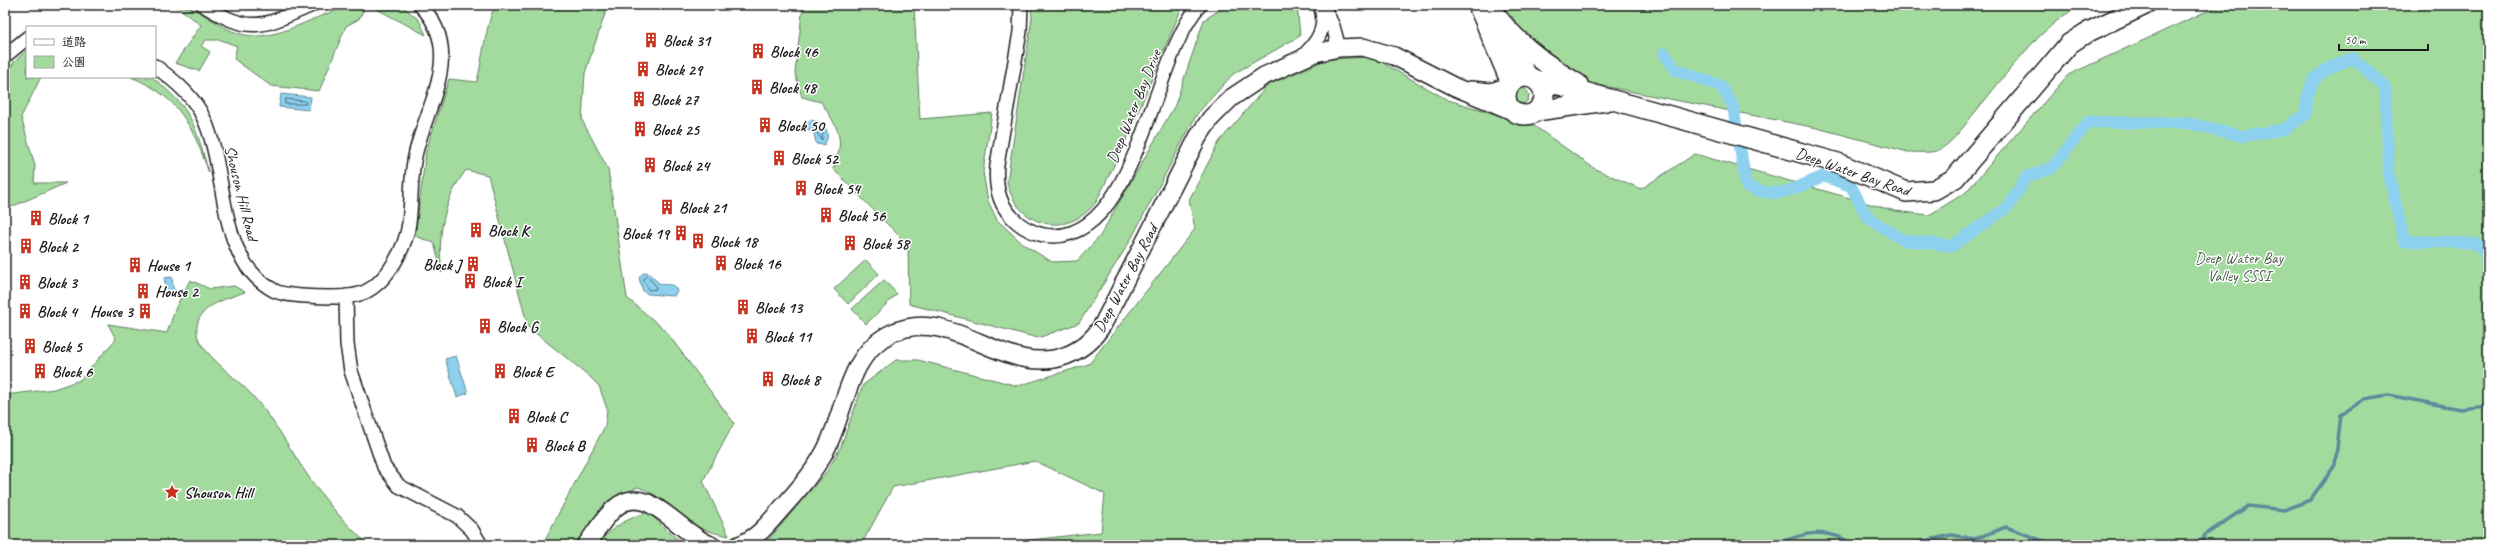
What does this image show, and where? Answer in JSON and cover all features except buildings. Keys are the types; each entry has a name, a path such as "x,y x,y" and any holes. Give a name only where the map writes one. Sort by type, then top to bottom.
{"main road":[{"path":"1478,5 1556,71 1614,101"},
{"name":"Deep Water Bay Road","path":"1521,81 1614,101 1838,163 1899,190 1927,192 1944,186 1960,173 2069,44 2086,32 2144,5"},
{"path":"1487,14 1521,81"},
{"path":"1521,81 1540,85 1544,95 1541,106 1536,111"},
{"path":"1515,112 1507,100 1521,81"},
{"name":"Deep Water Bay Road","path":"1515,112 1526,115 1536,111 1614,101"}],"street":[{"path":"203,5 231,21 253,26 269,24 312,5"},
{"name":"Shouson Hill Road","path":"156,67 187,93 204,120 220,170 231,235 242,259 264,283 276,292 324,297 346,296 365,292 380,280 394,262 405,241 409,223 411,176 442,58 437,28 420,5"},
{"name":"Deep Water Bay Drive","path":"1021,5 1020,32 997,165 996,183 1001,201 1010,216 1028,230 1050,236 1068,234 1085,227 1099,215 1141,139 1181,32 1200,5"},
{"path":"1321,5 1333,26 1339,48"},
{"path":"1298,61 1319,38 1323,22 1321,5"},
{"path":"5,56 26,39"},
{"name":"Deep Water Bay Road","path":"739,545 761,532 818,464 836,429 860,361 882,338 900,329 930,326 949,330 1014,357 1037,361 1070,354 1089,341 1104,324 1193,147 1211,118 1241,90 1264,76 1298,61 1339,48 1363,47 1385,52 1455,87 1515,112"},
{"name":"Deep Water Bay Road","path":"1455,87 1491,92 1521,81"},
{"path":"346,296 347,344 351,371 384,468 399,486 457,516 472,530 481,545"},
{"path":"586,545 615,508 634,500 646,501 656,506 690,535 711,545"}],"green space":[{"path":"175,5 185,6 195,10 233,31 244,35 256,36 270,35 283,31 352,6 366,5 359,19 346,26 319,91 271,86 234,59 237,46 221,40 206,40 201,46 210,52 199,71 175,63 201,25"},
{"path":"369,5 401,5 419,20 426,35"},
{"path":"495,5 608,5 585,73 582,120 608,169 627,298 665,330 734,423 703,481 729,536 708,531 694,525 659,498 638,487 608,501 576,545 542,545 605,426 607,409 599,386 588,375 528,327 488,175 466,170 452,194 447,206 441,232 440,246 442,273 434,243 415,236 426,151 449,79 477,82 486,33"},
{"path":"803,5 914,5 920,119 992,113 983,172 988,201 997,220 1023,244 1052,262 1077,261 1100,236 1175,105 1204,20 1227,5 1297,5 1300,36 1233,74 1197,114 1130,241 1079,323 1038,338 909,304 908,245 833,169 839,149 836,126 821,102 802,97 795,73"},
{"path":"1031,5 1183,5 1125,143 1096,202 1085,214 1072,221 1058,224 1045,223 1032,218 1021,210 1013,198 1007,182 1032,18"},
{"path":"1497,5 2081,5 2065,15 2037,39 1951,141 1938,151 1908,152 1817,128 1588,83 1527,41 1512,16 1509,18"},
{"name":"Deep Water Bay Valley SSSI","path":"2220,5 2488,5 2488,545 1003,545 1003,543 1101,532 1105,494 1035,461 893,487 861,545 764,545 828,470 841,446 863,385 896,360 918,360 1018,386 1089,364 1195,229 1189,200 1219,142 1268,85 1328,59 1372,57 1448,100 1533,125 1595,169 1641,189 1695,154 1895,211 1929,215 1965,193 2068,75"},
{"path":"26,51 26,78 40,78 21,117 35,166 34,183 66,183 9,208 5,215 5,78 14,62"},
{"path":"133,78 153,78 177,99 185,109 191,119 200,142 209,173 197,141 182,115 173,104 147,85"},
{"path":"1518,88 1524,88 1529,93 1527,102 1524,104 1518,104 1513,99 1513,93"},
{"path":"866,260 879,274 848,304 834,289"},
{"path":"190,280 210,289 234,286 245,292 221,301 206,310 197,324 199,340 211,357 259,403 309,478 341,518 369,545 5,545 5,395 54,389 80,380 116,339 108,324 167,333 176,307"},
{"path":"884,280 897,294 866,324 852,309"},
{"path":"649,512 666,530 685,545 597,545 608,533 620,524"}],"water":[{"path":"281,94 311,97 309,110 279,107"},
{"path":"810,120 819,122 825,128 827,132 827,140 824,145 816,144 814,133 807,129 806,123"},
{"path":"647,272 660,284 674,286 677,291 674,296 648,294 643,291 639,278 642,274"},
{"path":"172,277 173,288 178,292 173,298 167,293 164,278"},
{"path":"456,356 468,393 457,397 445,359"}],"waterway":[{"path":"1664,53 1676,70 1721,86 1733,106 1736,124"},
{"path":"1740,147 1746,186 1768,193 1786,192 1824,176 1851,186 1867,217 1903,240 1952,246 2009,206 2026,177 2052,168 2088,122 2188,123 2242,136 2285,129 2306,114 2309,91 2312,83 2317,77 2331,67 2353,58 2385,87 2389,175 2404,241 2476,243 2486,252 2488,274"},
{"path":"2200,545 2205,535 2248,506 2284,510 2310,500 2335,465 2341,415 2364,399 2388,395 2460,409 2488,406"},
{"path":"1907,545 1951,535 1975,539 2006,527 2054,545"},
{"path":"1773,545 1794,537 1814,533 1834,535 1854,545"}],"place":[{"name":"Block 31","path":"651,40"},
{"name":"Block 46","path":"758,51"},
{"name":"Block 29","path":"643,69"},
{"name":"Block 48","path":"757,87"},
{"name":"Block 27","path":"639,99"},
{"name":"Block 50","path":"765,125"},
{"name":"Block 25","path":"640,129"},
{"name":"Block 52","path":"779,158"},
{"name":"Block 24","path":"650,165"},
{"name":"Block 54","path":"801,188"},
{"name":"Block 21","path":"667,207"},
{"name":"Block 56","path":"826,215"},
{"name":"Block 1","path":"36,218"},
{"name":"Block K","path":"476,230"},
{"name":"Block 19","path":"681,233"},
{"name":"Block 18","path":"698,241"},
{"name":"Block 58","path":"850,243"},
{"name":"Block 2","path":"26,246"},
{"name":"Block 16","path":"721,263"},
{"name":"Block J","path":"473,264"},
{"name":"House 1","path":"135,265"},
{"name":"Block I","path":"470,281"},
{"name":"Block 3","path":"25,282"},
{"name":"House 2","path":"143,291"},
{"name":"Block 13","path":"743,307"},
{"name":"Block 4","path":"25,311"},
{"name":"House 3","path":"145,311"},
{"name":"Block G","path":"485,326"},
{"name":"Block 11","path":"752,336"},
{"name":"Block 5","path":"30,346"},
{"name":"Block 6","path":"40,371"},
{"name":"Block E","path":"500,371"},
{"name":"Block 8","path":"768,379"},
{"name":"Block C","path":"514,416"},
{"name":"Block B","path":"532,445"},
{"name":"Shouson Hill","path":"172,492"}]}
